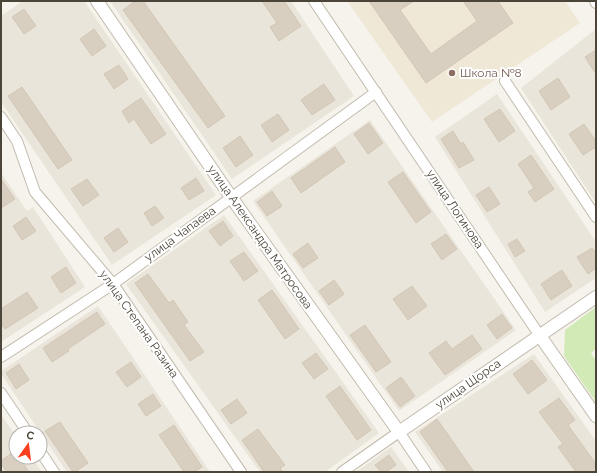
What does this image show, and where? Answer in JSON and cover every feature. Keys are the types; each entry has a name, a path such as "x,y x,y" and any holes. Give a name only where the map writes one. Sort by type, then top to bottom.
{"street":[{"name":"улица Александра Матросова","path":"97,1 231,197 426,472"},
{"name":"улица Логинова","path":"314,1 540,336 596,416"},
{"path":"506,81 596,217"},
{"name":"улица Чапаева","path":"1,358 113,284 376,92"},
{"name":"улица Степана Разина","path":"1,118 17,141 35,192 113,284 241,472"},
{"name":"улица Щорса","path":"342,472 596,297"},
{"path":"1,393 23,425"},
{"path":"48,463 54,472"}],"shaded area":[{"path":"23,1 84,1 216,195 112,265 1,102 1,16"},
{"path":"110,1 291,1 354,96 232,179"},
{"name":"Школа №8","path":"347,1 565,1 580,23 432,122"},
{"path":"596,29 596,203 521,88"},
{"path":"497,94 596,242 596,278 545,312 435,137"},
{"path":"370,120 516,330 399,411 253,201"},
{"path":"1,173 27,211 33,207 85,287 1,342"},
{"path":"224,215 379,433 325,472 260,472 126,284"},
{"path":"98,306 210,472 67,472 48,444 48,425 35,425 1,374 1,371"},
{"path":"534,354 596,441 596,472 443,472 415,432"},
{"path":"1,415 8,425 8,465 37,465 42,472 1,472"},
{"path":"391,447 409,472 356,472"}],"green space":[{"path":"596,307 596,349 591,353 596,361 596,402 564,356 565,330"}],"building":[{"path":"135,1 143,1 225,116 208,128 123,10"},
{"path":"262,1 284,1 301,26 279,41 270,27 277,23"},
{"path":"369,1 414,1 400,10 431,54 477,21 463,1 498,1 513,23 426,83"},
{"path":"24,9 36,26 24,34 12,17"},
{"path":"94,29 106,46 92,56 80,39"},
{"path":"596,50 596,74 585,57"},
{"path":"119,65 128,79 114,89 104,74"},
{"path":"558,78 570,97 551,110 539,91"},
{"path":"324,84 335,100 312,115 301,100"},
{"path":"22,87 72,160 58,169 8,96"},
{"path":"141,98 166,134 151,144 134,119 129,123 122,111"},
{"path":"500,109 515,131 499,142 484,119"},
{"path":"278,114 289,130 272,142 261,125"},
{"path":"369,123 383,143 368,154 354,134"},
{"path":"584,124 596,141 596,147 583,155 569,134"},
{"path":"453,131 461,144 463,142 474,160 459,168 441,139"},
{"path":"240,136 253,155 236,167 223,148"},
{"path":"335,147 345,162 301,193 291,178"},
{"path":"531,155 554,189 535,202 528,192 534,188 518,164"},
{"path":"403,172 431,212 416,223 388,182"},
{"path":"196,178 204,191 189,200 181,188"},
{"path":"1,179 15,199 1,208"},
{"path":"87,179 99,195 83,206 71,189"},
{"path":"489,187 500,204 487,212 476,195"},
{"path":"272,191 282,206 267,216 257,202"},
{"path":"155,206 164,218 152,226 144,213"},
{"path":"26,217 36,231 22,240 13,226"},
{"path":"223,221 233,236 220,246 209,231"},
{"path":"118,228 128,242 114,252 104,238"},
{"path":"446,234 457,249 442,260 431,244"},
{"path":"517,239 525,251 515,257 508,244"},
{"path":"308,243 318,258 303,268 293,254"},
{"path":"592,248 596,253 596,268 588,274 577,257"},
{"path":"244,252 258,271 244,281 230,261"},
{"path":"66,267 76,283 61,293 51,277"},
{"path":"562,270 572,286 551,300 541,284"},
{"path":"148,274 169,303 173,300 188,322 184,325 204,352 190,361 135,283"},
{"path":"334,280 344,294 329,305 319,291"},
{"path":"412,286 427,306 408,320 393,299"},
{"path":"272,290 299,329 285,339 258,300"},
{"path":"27,292 38,308 5,329 1,323 1,309"},
{"path":"97,312 105,324 68,349 69,351 52,362 43,348"},
{"path":"502,314 512,328 497,339 487,325"},
{"path":"365,325 391,362 376,372 350,335"},
{"path":"472,335 482,349 445,375 429,353 446,341 452,349"},
{"path":"316,353 328,369 314,379 302,363"},
{"path":"532,360 547,380 528,394 513,374"},
{"path":"131,362 141,377 127,387 116,372"},
{"path":"19,364 29,380 16,389 6,373"},
{"path":"401,377 415,396 400,407 386,388"},
{"path":"340,386 371,430 357,440 326,396"},
{"path":"153,394 161,406 146,416 138,404"},
{"path":"559,398 575,420 568,425 596,464 596,472 576,472 558,447 563,444 539,412"},
{"path":"237,399 247,413 231,424 221,410"},
{"path":"437,419 474,472 448,472 420,432"},
{"path":"60,422 88,463 73,472 48,435 48,429"},
{"path":"174,425 202,467 194,472 184,472 159,435"},
{"path":"258,429 285,465 280,468 283,472 264,472 242,440"},
{"path":"389,455 396,465 386,472 381,472 375,465"},
{"path":"8,456 8,465 24,465 29,472 7,472 1,464 1,461"}],"place":[{"name":"Школа №8","path":"452,73"}]}
